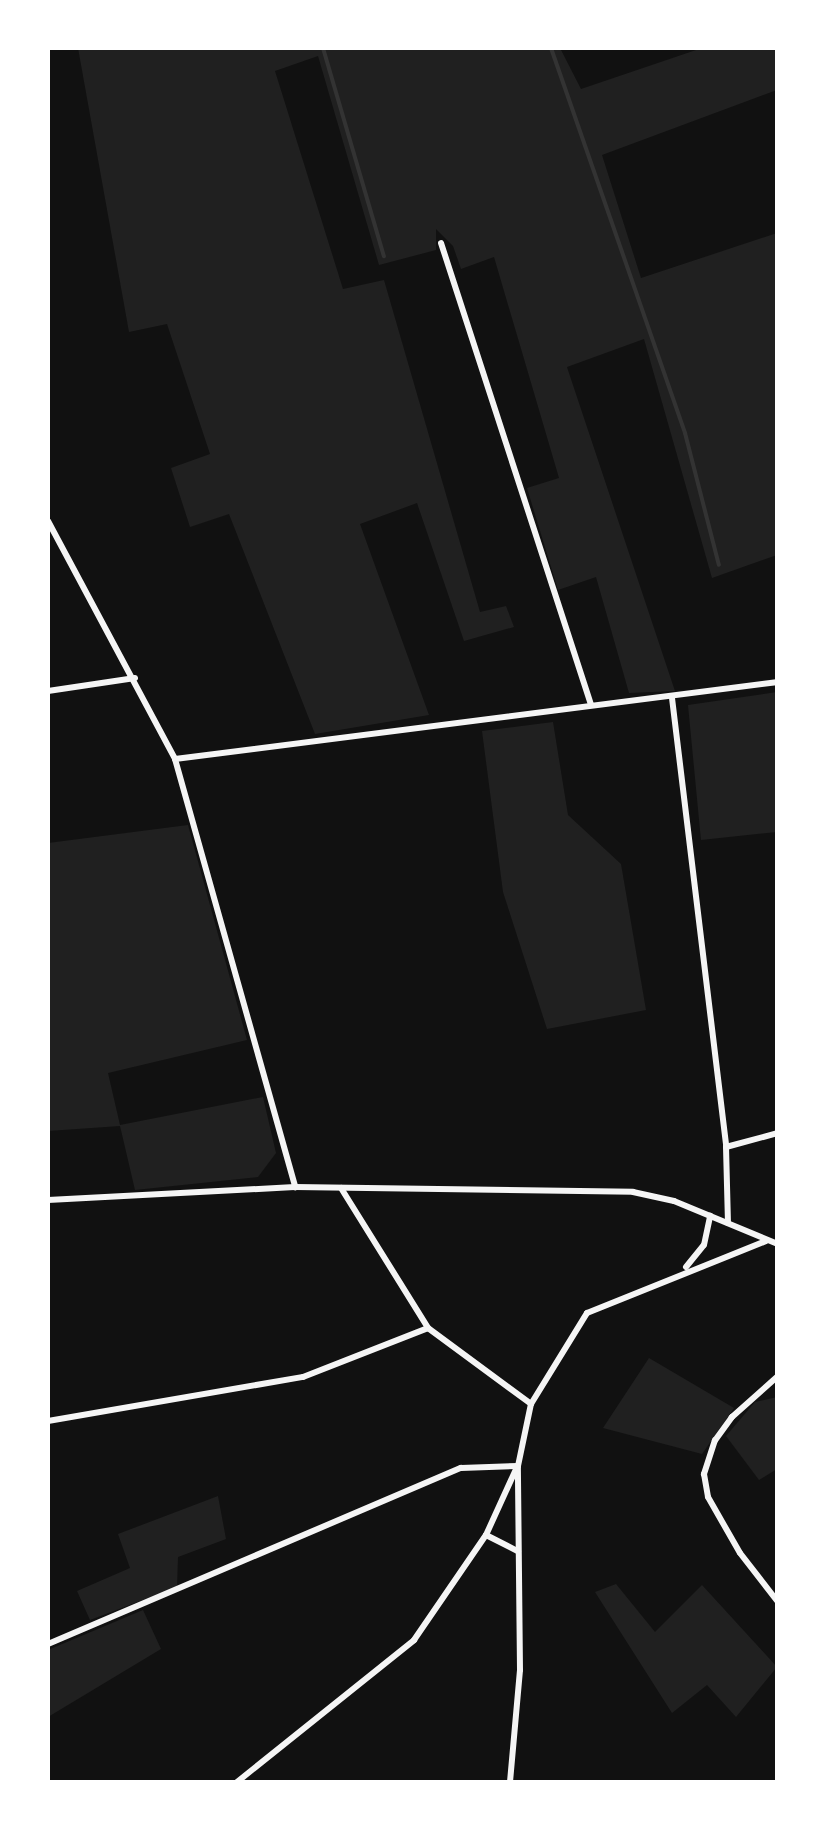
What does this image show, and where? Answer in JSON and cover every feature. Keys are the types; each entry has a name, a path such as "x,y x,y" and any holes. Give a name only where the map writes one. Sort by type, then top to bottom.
{"street":[{"path":"442,243 591,704"},
{"path":"48,522 136,678 175,759 295,1187"},
{"path":"48,691 136,678"},
{"path":"175,759 778,682"},
{"path":"672,698 726,1147 728,1223"},
{"path":"726,1147 778,1133"},
{"path":"48,1200 295,1187 633,1192 710,1216 778,1244"},
{"path":"341,1188 428,1328 531,1404"},
{"path":"686,1268 704,1245 710,1216"},
{"path":"510,1782 520,1670 518,1466 531,1404 587,1313 686,1268 768,1240"},
{"path":"48,1421 303,1377 428,1328"},
{"path":"778,1376 714,1440 704,1474 708,1496 740,1553 778,1602"},
{"path":"237,1782 414,1640 486,1535 518,1466"},
{"path":"48,1644 461,1468 518,1466"},
{"path":"486,1535 518,1550"}],"shaded area":[{"path":"78,48 560,48 581,89 702,48 777,48 777,90 602,155 641,278 777,233 777,555 712,578 644,339 567,367 675,691 629,693 596,577 558,590 527,488 559,478 494,257 461,269 453,246 436,229 436,250 379,265 318,56 275,71 343,289 384,280 480,612 506,606 514,627 464,641 417,503 360,524 429,715 315,734 229,514 190,527 171,468 210,454 167,324 129,332"},
{"path":"777,692 777,832 701,840 688,705"},
{"path":"553,722 568,815 621,864 646,1010 547,1029 503,892 482,731"},
{"path":"188,825 247,1040 108,1073 120,1125 263,1097 276,1153 258,1177 135,1190 120,1126 48,1131 48,843"},
{"path":"649,1358 734,1408 702,1454 603,1428"},
{"path":"777,1397 777,1469 759,1480 726,1436 755,1402"},
{"path":"218,1496 226,1539 178,1557 177,1587 90,1620 77,1591 130,1568 118,1534"},
{"path":"616,1584 655,1632 702,1585 777,1667 736,1717 707,1685 672,1713 595,1592"},
{"path":"143,1610 161,1649 48,1717 48,1650"}],"waterway":[{"path":"323,48 384,256"},
{"path":"551,48 685,433 719,565"}]}
